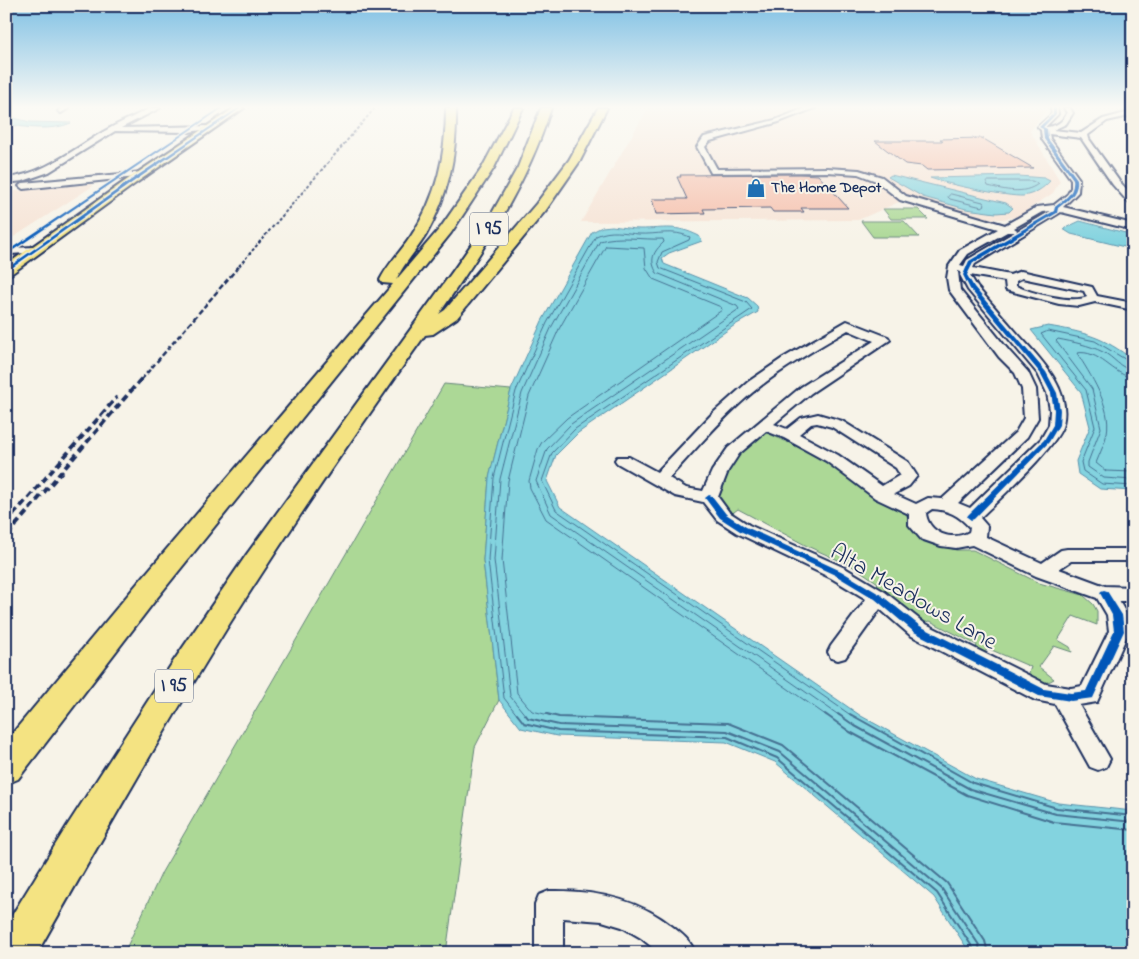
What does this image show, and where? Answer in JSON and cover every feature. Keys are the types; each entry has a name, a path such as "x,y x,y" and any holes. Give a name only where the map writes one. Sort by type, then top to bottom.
{"highway":[{"path":"371,322 390,275 418,235 441,192 450,153"},
{"name":"I 95","path":"6,768 142,598 432,249 470,196 497,153"},
{"name":"I 95","path":"13,953 147,728 231,597 318,470 449,289 500,210 530,153"},
{"path":"413,339 451,314 512,242 568,170 578,153"}],"main road":[{"path":"9,252 154,153"},
{"path":"6,271 174,153"}],"street":[{"path":"6,181 21,180 37,175 77,153"},
{"path":"704,153 714,170 827,170 859,172 879,179 903,198 1022,232"},
{"path":"971,517 1047,441 1056,425 1057,410 1054,393 1044,373 972,288 965,275 971,262 1056,212 1056,208 1074,193 1077,185 1075,179 1056,153"},
{"path":"1095,153 1103,166 1133,202"},
{"path":"6,188 143,174"},
{"path":"946,505 1022,434 1032,418 1030,389 1021,372 955,290 951,278 953,267 964,252 1040,210 1056,208 1133,227"},
{"path":"9,252 35,250"},
{"path":"953,267 1011,279 1022,274 1088,289 1092,298"},
{"path":"1011,279 1010,288 1020,294 1076,303 1086,302 1092,298 1133,307"},
{"path":"968,307 989,308"},
{"path":"623,460 658,480 681,492 709,498 720,471 733,451 806,390 884,340 847,325 782,365 753,385 728,406 658,480"},
{"path":"789,435 806,421 818,418 837,424 902,465 909,476 903,482 881,494"},
{"path":"764,425 789,435 832,458 881,494 917,511"},
{"name":"Alta Meadows Lane","path":"709,498 723,516 743,529 838,573 878,597 917,629 1043,693 1071,698 1090,695 1119,631 1117,615 1104,593"},
{"path":"917,511 928,504 955,507 971,517 979,529 978,535 974,540"},
{"path":"917,511 917,523 922,529 938,539 958,543 974,540 1043,571 1104,593 1133,594"},
{"path":"1043,571 1067,555 1133,555"},
{"path":"838,652 878,597"},
{"path":"1062,696 1098,759"},
{"path":"549,953 549,905 576,904 614,910 632,917 650,927 681,953"}],"shaded area":[{"path":"622,153 1043,153 1060,181 1053,193 1017,217 1002,219 980,218 908,198 858,220 581,222"},
{"path":"92,184 93,186 6,242 6,192"}],"green space":[{"path":"883,209 918,209 928,219 891,219"},
{"path":"861,221 904,221 919,237 873,237"},
{"path":"444,384 511,390 489,478 483,560 499,700 475,747 446,953 124,953 162,872"},
{"path":"767,433 812,453 838,468 866,491 906,514 914,531 929,542 956,550 973,550 1039,583 1083,595 1093,604 1097,611 1097,625 1073,616 1058,640 1070,647 1072,652 1054,646 1039,667 1054,679 1044,683 1034,682 1027,679 1031,667 987,648 984,658 974,654 977,645 930,621 921,624 873,590 878,583 856,568 807,546 738,509 730,515 716,498 723,475 742,448 760,435"}],"water":[{"path":"891,175 1006,203 1013,208 1009,212 996,213 966,209 923,197 888,177"},
{"path":"1019,176 1044,178 1050,181 1031,194 1015,196 977,190 930,178"},
{"path":"1080,221 1133,235 1133,249 1071,234 1063,229"},
{"path":"612,226 637,229 676,229 699,236 702,241 669,253 662,258 664,264 748,298 757,306 758,312 735,325 578,433 556,455 547,481 560,507 861,716 976,779 1058,803 1133,811 1133,953 970,953 934,897 775,762 726,742 557,736 521,728 499,700 483,560 489,478 511,390 542,321 592,232 602,227"},
{"path":"1048,326 1103,341 1133,360 1133,491 1100,489 1078,474 1076,461 1090,427 1081,392 1031,330"}],"building":[{"path":"890,153 1007,153 1033,168 927,170 922,166 905,164"},
{"name":"The Home Depot","path":"680,175 818,175 848,208 801,208 804,212 773,212 770,208 703,209 705,213 656,214 652,199 687,199 677,177 681,177"}],"railway":[{"path":"239,266 336,153"},
{"path":"141,380 240,265"},
{"path":"15,526 142,378"},
{"path":"6,523 117,397"},
{"path":"6,537 16,525"}],"cycle path":[{"path":"6,254 156,153"},
{"path":"6,271 174,153"},
{"path":"971,517 1047,441 1056,425 1057,410 1054,393 1044,373 972,288 965,275 971,262 1056,212 1056,208 1073,192 1076,184 1075,179 1056,153"},
{"path":"709,498 723,516 743,529 838,573 878,597 917,629 1043,693 1071,697 1089,695 1119,631 1117,615 1104,593"}],"place":[{"name":"The Home Depot","path":"756,188"}]}
